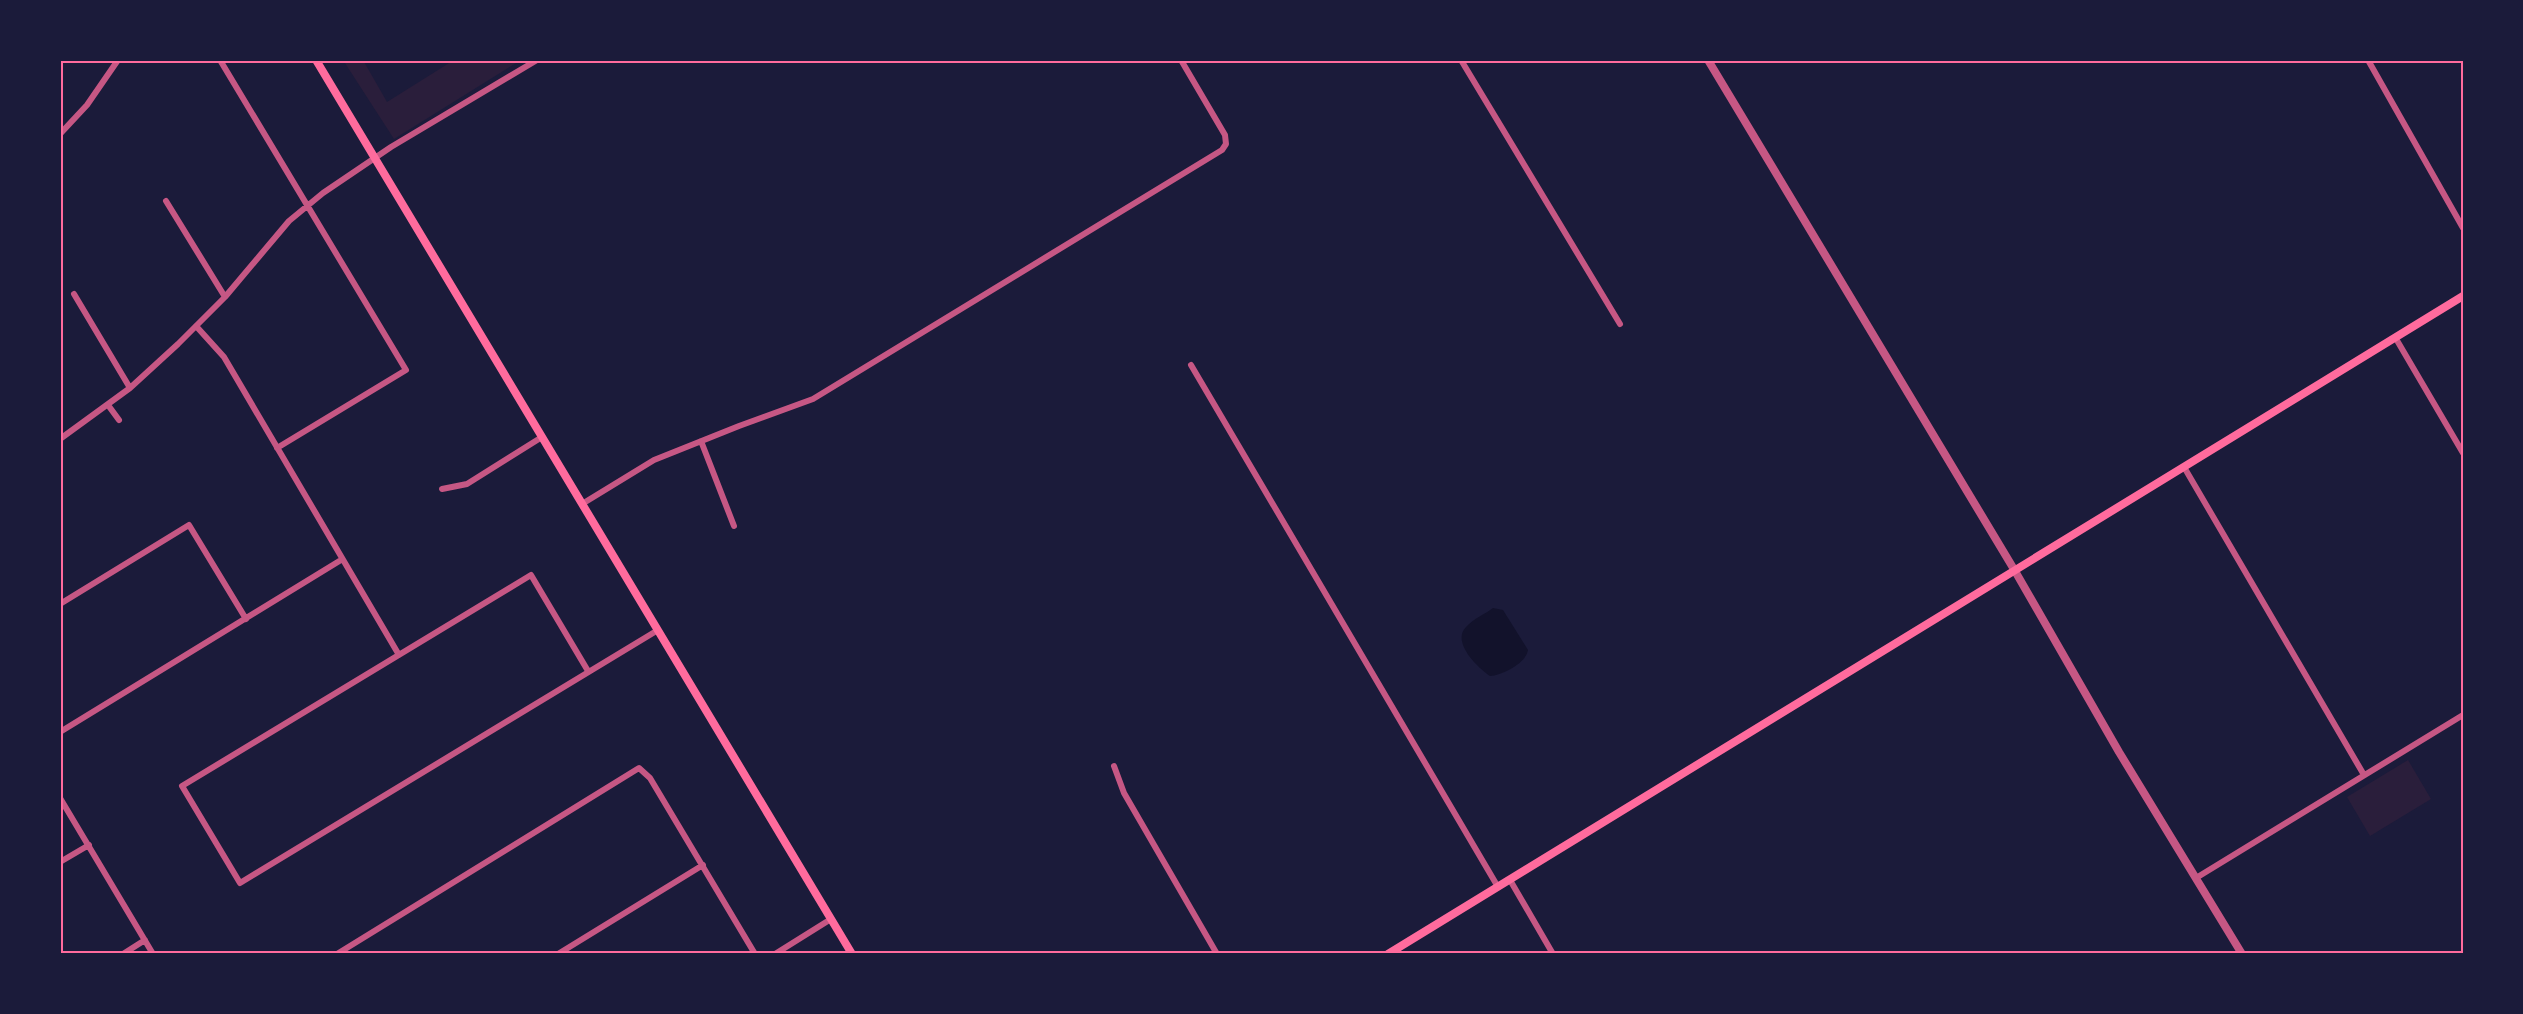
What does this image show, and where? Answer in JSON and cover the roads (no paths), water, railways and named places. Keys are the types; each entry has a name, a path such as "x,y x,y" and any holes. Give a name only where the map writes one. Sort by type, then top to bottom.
{"main road":[{"path":"316,60 852,954"},
{"path":"1388,954 2463,296"}],"street":[{"path":"60,134 87,105 118,60"},
{"path":"220,60 406,370 277,448"},
{"path":"60,439 130,388 196,327 225,297 289,221 308,205 374,158 537,60"},
{"path":"582,504 654,460 813,399 1222,150 1226,144 1225,135 1180,60"},
{"path":"1461,60 1620,324"},
{"path":"1708,60 2015,571 2119,752 2242,954"},
{"path":"2368,60 2463,228"},
{"path":"166,201 225,297"},
{"path":"74,294 130,388"},
{"path":"196,327 224,357 341,560 399,655"},
{"path":"2395,337 2463,453"},
{"path":"1191,366 1498,887"},
{"path":"108,405 120,420"},
{"path":"442,489 466,483 542,437"},
{"path":"701,441 734,526"},
{"path":"2184,467 2364,775"},
{"path":"60,604 189,525 246,619"},
{"path":"60,732 341,560"},
{"path":"588,671 531,574 182,786 240,883 658,630"},
{"path":"2196,878 2463,714"},
{"path":"1114,766 1124,793 1217,954"},
{"path":"337,954 639,768 650,778 755,954"},
{"path":"60,798 153,954"},
{"path":"60,862 89,845"},
{"path":"558,954 703,865"},
{"path":"1510,880 1553,954"},
{"path":"775,954 831,919"},
{"path":"123,954 145,940"}]}
